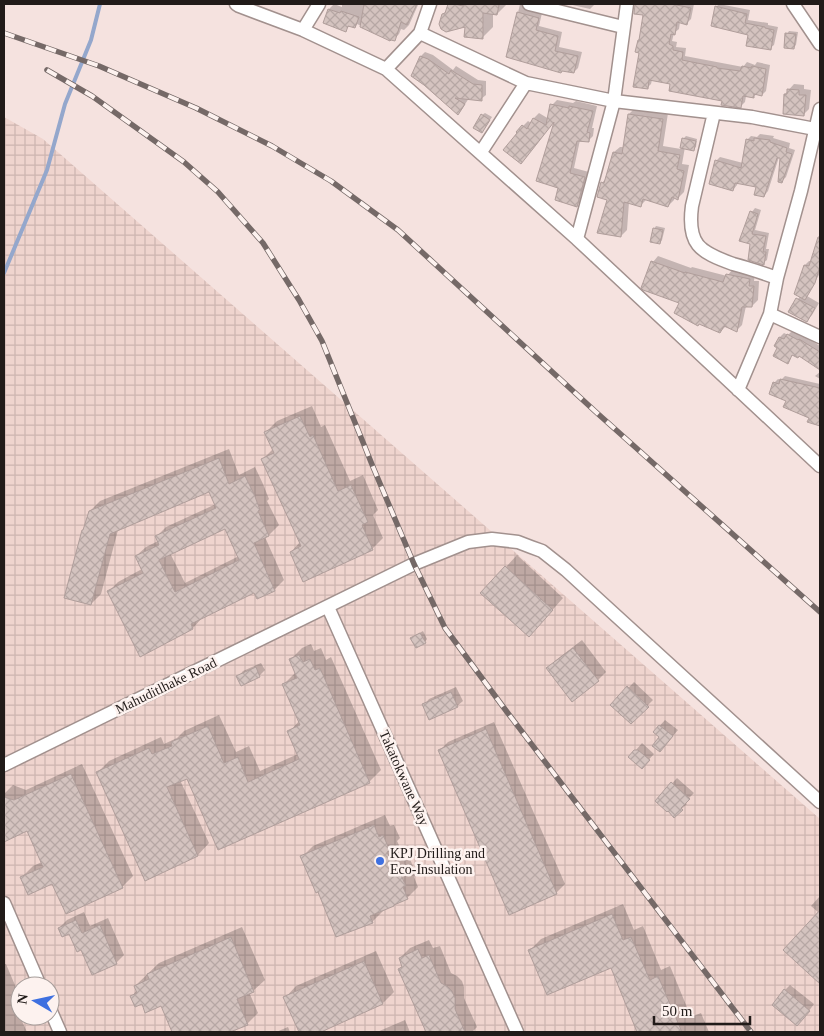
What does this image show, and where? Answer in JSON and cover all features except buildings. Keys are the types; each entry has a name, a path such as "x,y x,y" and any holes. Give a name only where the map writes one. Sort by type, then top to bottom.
{"street":[{"path":"236,4 302,30 386,69 481,152 820,466"},
{"path":"302,30 319,4"},
{"path":"386,69 420,33 430,4"},
{"path":"529,4 623,27"},
{"path":"577,240 614,101 626,4"},
{"path":"793,4 820,44"},
{"path":"420,33 526,83 614,101 752,118 815,129"},
{"path":"481,152 526,83"},
{"path":"738,390 770,314 777,278 802,191 820,109"},
{"path":"714,113 692,206 690,220 693,238 702,251 713,257 777,278"},
{"path":"770,314 820,337"},
{"name":"Mahuditlhake Road","path":"4,765 414,564 468,542 492,539 518,542 542,551 566,570 820,802"},
{"name":"Takatokwane Way","path":"328,607 517,1032"},
{"path":"4,903 36,976"}],"shaded area":[{"path":"4,117 43,139 820,819 820,1032 4,1032"}],"waterway":[{"path":"4,273 47,170 65,104 91,40 100,4"}],"railway":[{"path":"4,33 99,66 196,108 272,146 331,181 398,230 597,413 820,612"},
{"path":"47,70 92,96 184,162 218,192 263,243 322,341 414,564 445,628 751,1032"}],"place":[{"name":"KPJ Drilling and Eco-Insulation","path":"380,861"}]}
